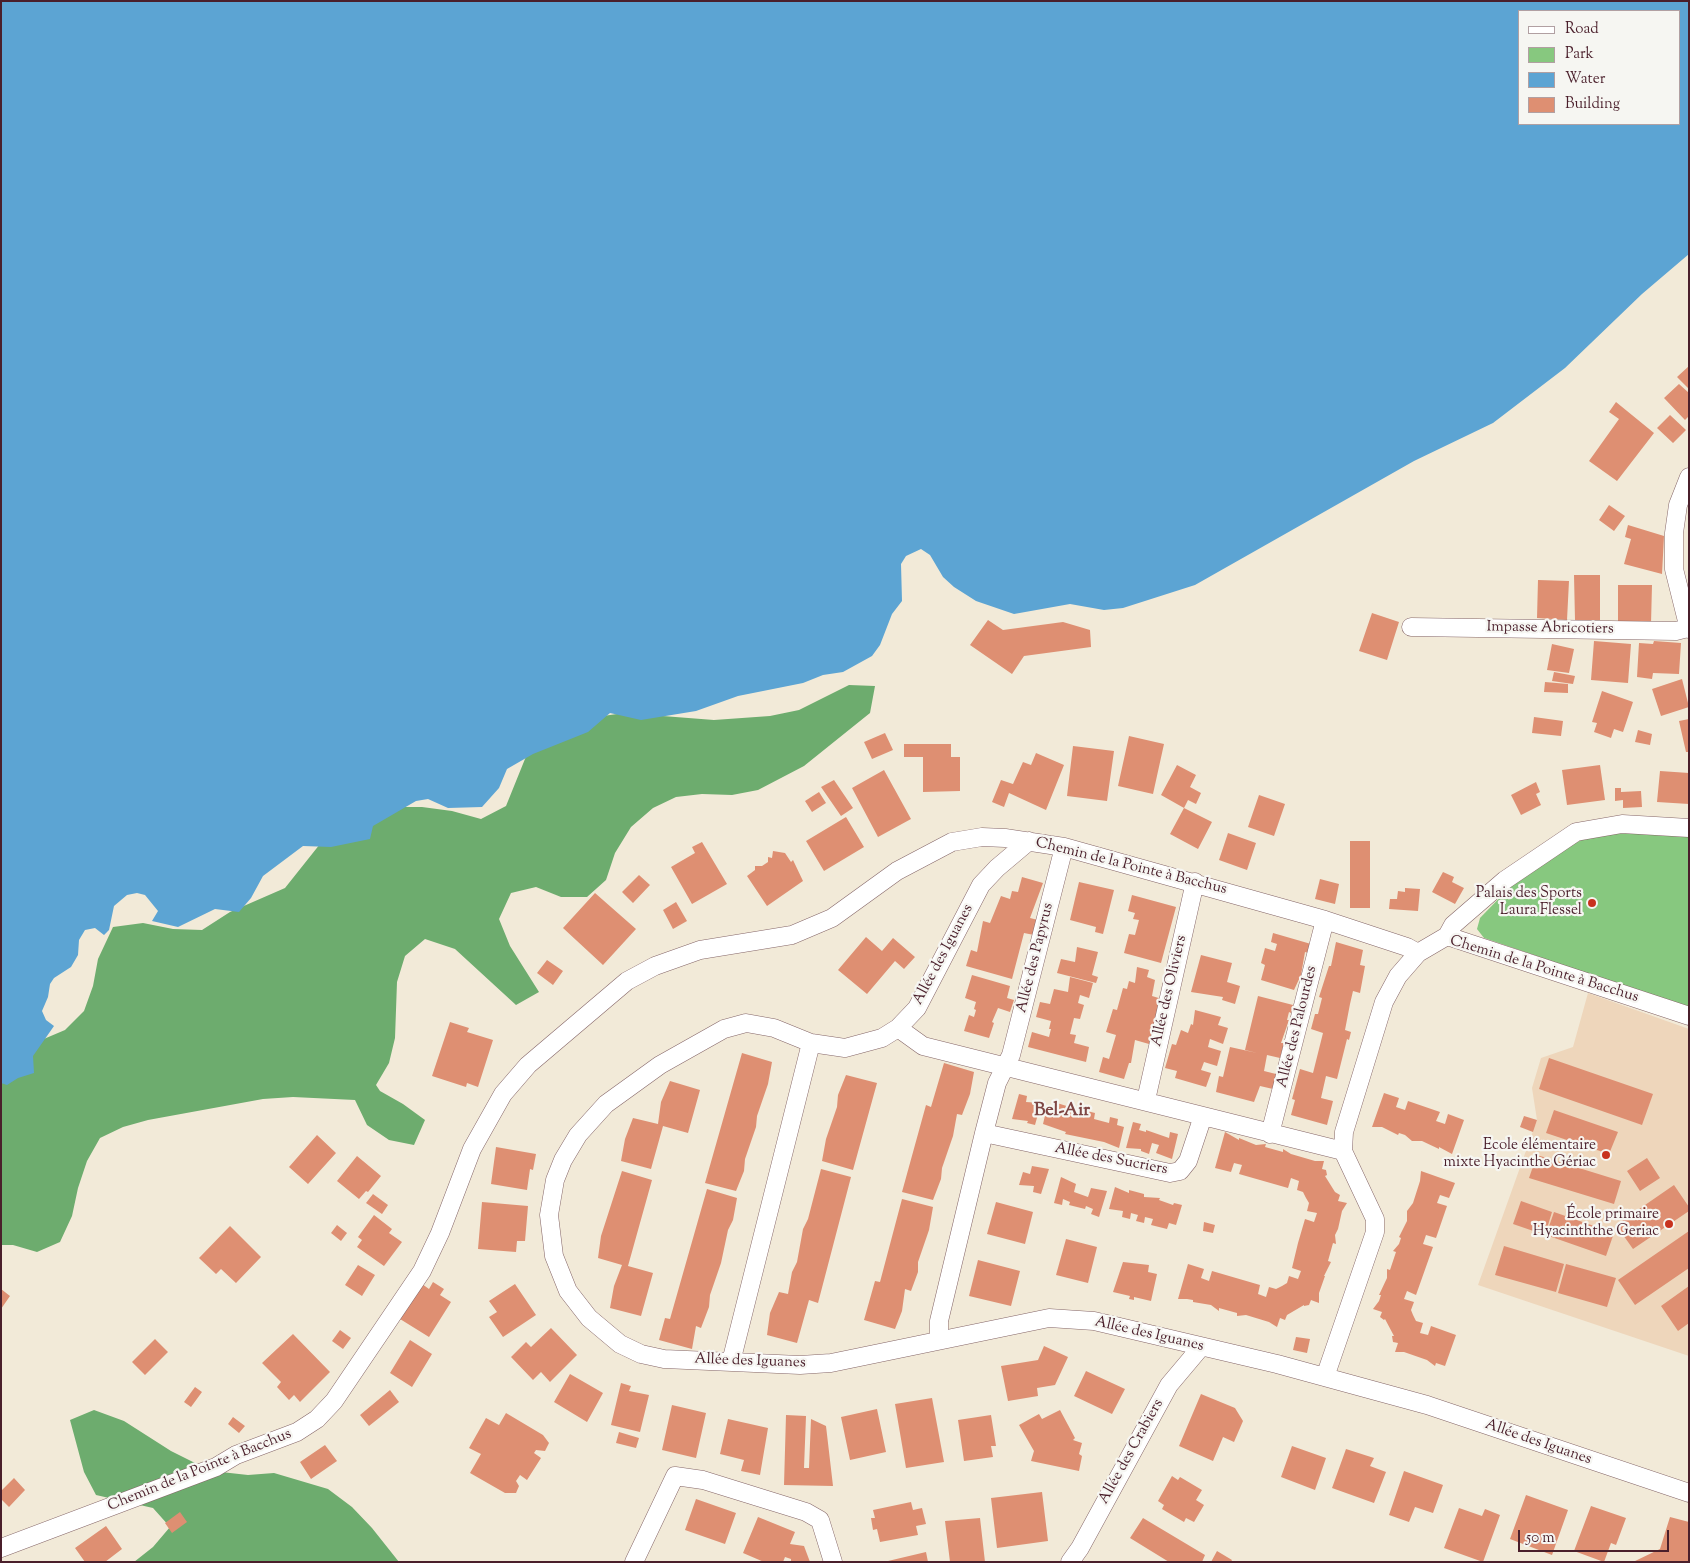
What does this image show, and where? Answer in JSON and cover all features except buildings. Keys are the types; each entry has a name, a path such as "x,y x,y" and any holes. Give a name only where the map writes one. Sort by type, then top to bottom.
{"street":[{"path":"1689,477 1678,505 1674,542 1674,569 1689,629"},
{"name":"Impasse Abricotiers","path":"1411,628 1676,631 1689,629"},
{"path":"1447,936 1453,925 1505,880 1576,832 1622,824 1689,828"},
{"name":"Chemin de la Pointe à Bacchus","path":"1,1548 216,1467 236,1455 297,1432 317,1419 334,1401 422,1271 440,1234 472,1149 503,1094 528,1065 627,981 655,966 700,950 792,935 832,918 897,871 952,842 982,837 1028,841 1064,847 1195,882 1325,920 1407,947 1418,953 1447,936 1689,1016"},
{"name":"Allée des Iguanes","path":"1028,841 996,868 981,885 917,1008 898,1028 882,1038 845,1048 811,1043 774,1028 746,1023 724,1029 660,1065 606,1104 578,1135 555,1180 549,1215 554,1256 568,1291 589,1318 620,1344 641,1354 664,1359 800,1364 831,1362 1049,1318 1094,1321 1325,1377 1427,1405 1689,1493"},
{"name":"Allée des Papyrus","path":"939,1339 940,1321 984,1133 997,1083 1012,1055 1064,847"},
{"name":"Allée des Oliviers","path":"1146,1100 1195,882"},
{"name":"Allée des Palourdes","path":"1270,1134 1325,920"},
{"path":"1325,1377 1375,1232 1375,1219 1343,1151 1344,1132 1384,1002 1398,976 1418,953"},
{"path":"898,1028 923,1046 1004,1068 1146,1100 1270,1134 1343,1151"},
{"path":"731,1362 811,1043"},
{"name":"Allée des Sucriers","path":"984,1133 1170,1173 1180,1171 1188,1161 1203,1116"},
{"name":"Allée des Crabiers","path":"1070,1562 1080,1548 1169,1385 1201,1347"},
{"path":"634,1562 675,1476 703,1480 806,1512 820,1520 833,1562"}],"shaded area":[{"name":"Ecole élémentaire mixte Hyacinthe Gériac","path":"1588,993 1689,1029 1689,1356 1478,1285 1537,1120 1532,1088 1541,1058 1573,1047"}],"green space":[{"path":"849,685 875,686 870,713 804,766 758,790 732,795 702,794 676,797 653,808 631,827 615,853 606,880 587,897 561,897 536,887 511,893 499,919 510,946 539,992 516,1005 455,949 425,939 405,956 397,982 395,1038 389,1063 376,1085 380,1091 403,1104 425,1120 414,1145 389,1140 367,1125 355,1100 293,1097 263,1099 148,1120 123,1127 100,1138 87,1161 78,1188 72,1216 60,1242 37,1252 13,1245 1,1245 1,1048 39,1041 65,1030 84,1011 93,986 98,959 113,927 143,923 173,929 202,930 230,912 285,888 320,844 392,807 422,807 452,811 481,819 506,806 527,754 596,717 624,713 714,720 770,716 799,710"},
{"name":"Palais des Sports Laura Flessel","path":"1630,828 1689,832 1689,1008 1484,938 1477,929 1480,918 1509,888 1548,856 1590,836"},
{"path":"94,1410 124,1421 171,1451 195,1463 221,1472 248,1475 274,1473 328,1489 352,1507 372,1528 399,1562 134,1562 153,1547 170,1527 153,1508 96,1495 84,1472 70,1420"}],"water":[{"path":"1,1 1689,1 1689,254 1642,294 1565,368 1493,423 1414,461 1195,585 1123,608 1104,610 1070,604 1014,614 976,601 954,587 943,577 930,555 921,549 906,556 901,564 902,601 892,614 880,645 872,656 843,672 823,675 803,683 738,696 696,711 641,720 610,713 588,732 533,754 507,769 499,788 482,807 448,808 428,799 416,801 373,826 370,839 331,847 303,846 263,876 251,898 239,912 215,909 178,927 152,921 158,911 145,895 137,893 127,895 114,906 109,930 104,935 95,928 85,930 79,940 78,955 71,967 54,978 50,984 48,997 42,1011 46,1020 54,1026 33,1056 34,1073 18,1078 7,1085 1,1083"}],"place":[{"name":"Palais des Sports Laura Flessel","path":"1592,903"},
{"name":"Ecole élémentaire mixte Hyacinthe Gériac","path":"1606,1155"},
{"name":"École primaire Hyacinththe Geriac","path":"1669,1224"}],"district":[{"name":"Bel-Air","path":"1062,1112"}]}
